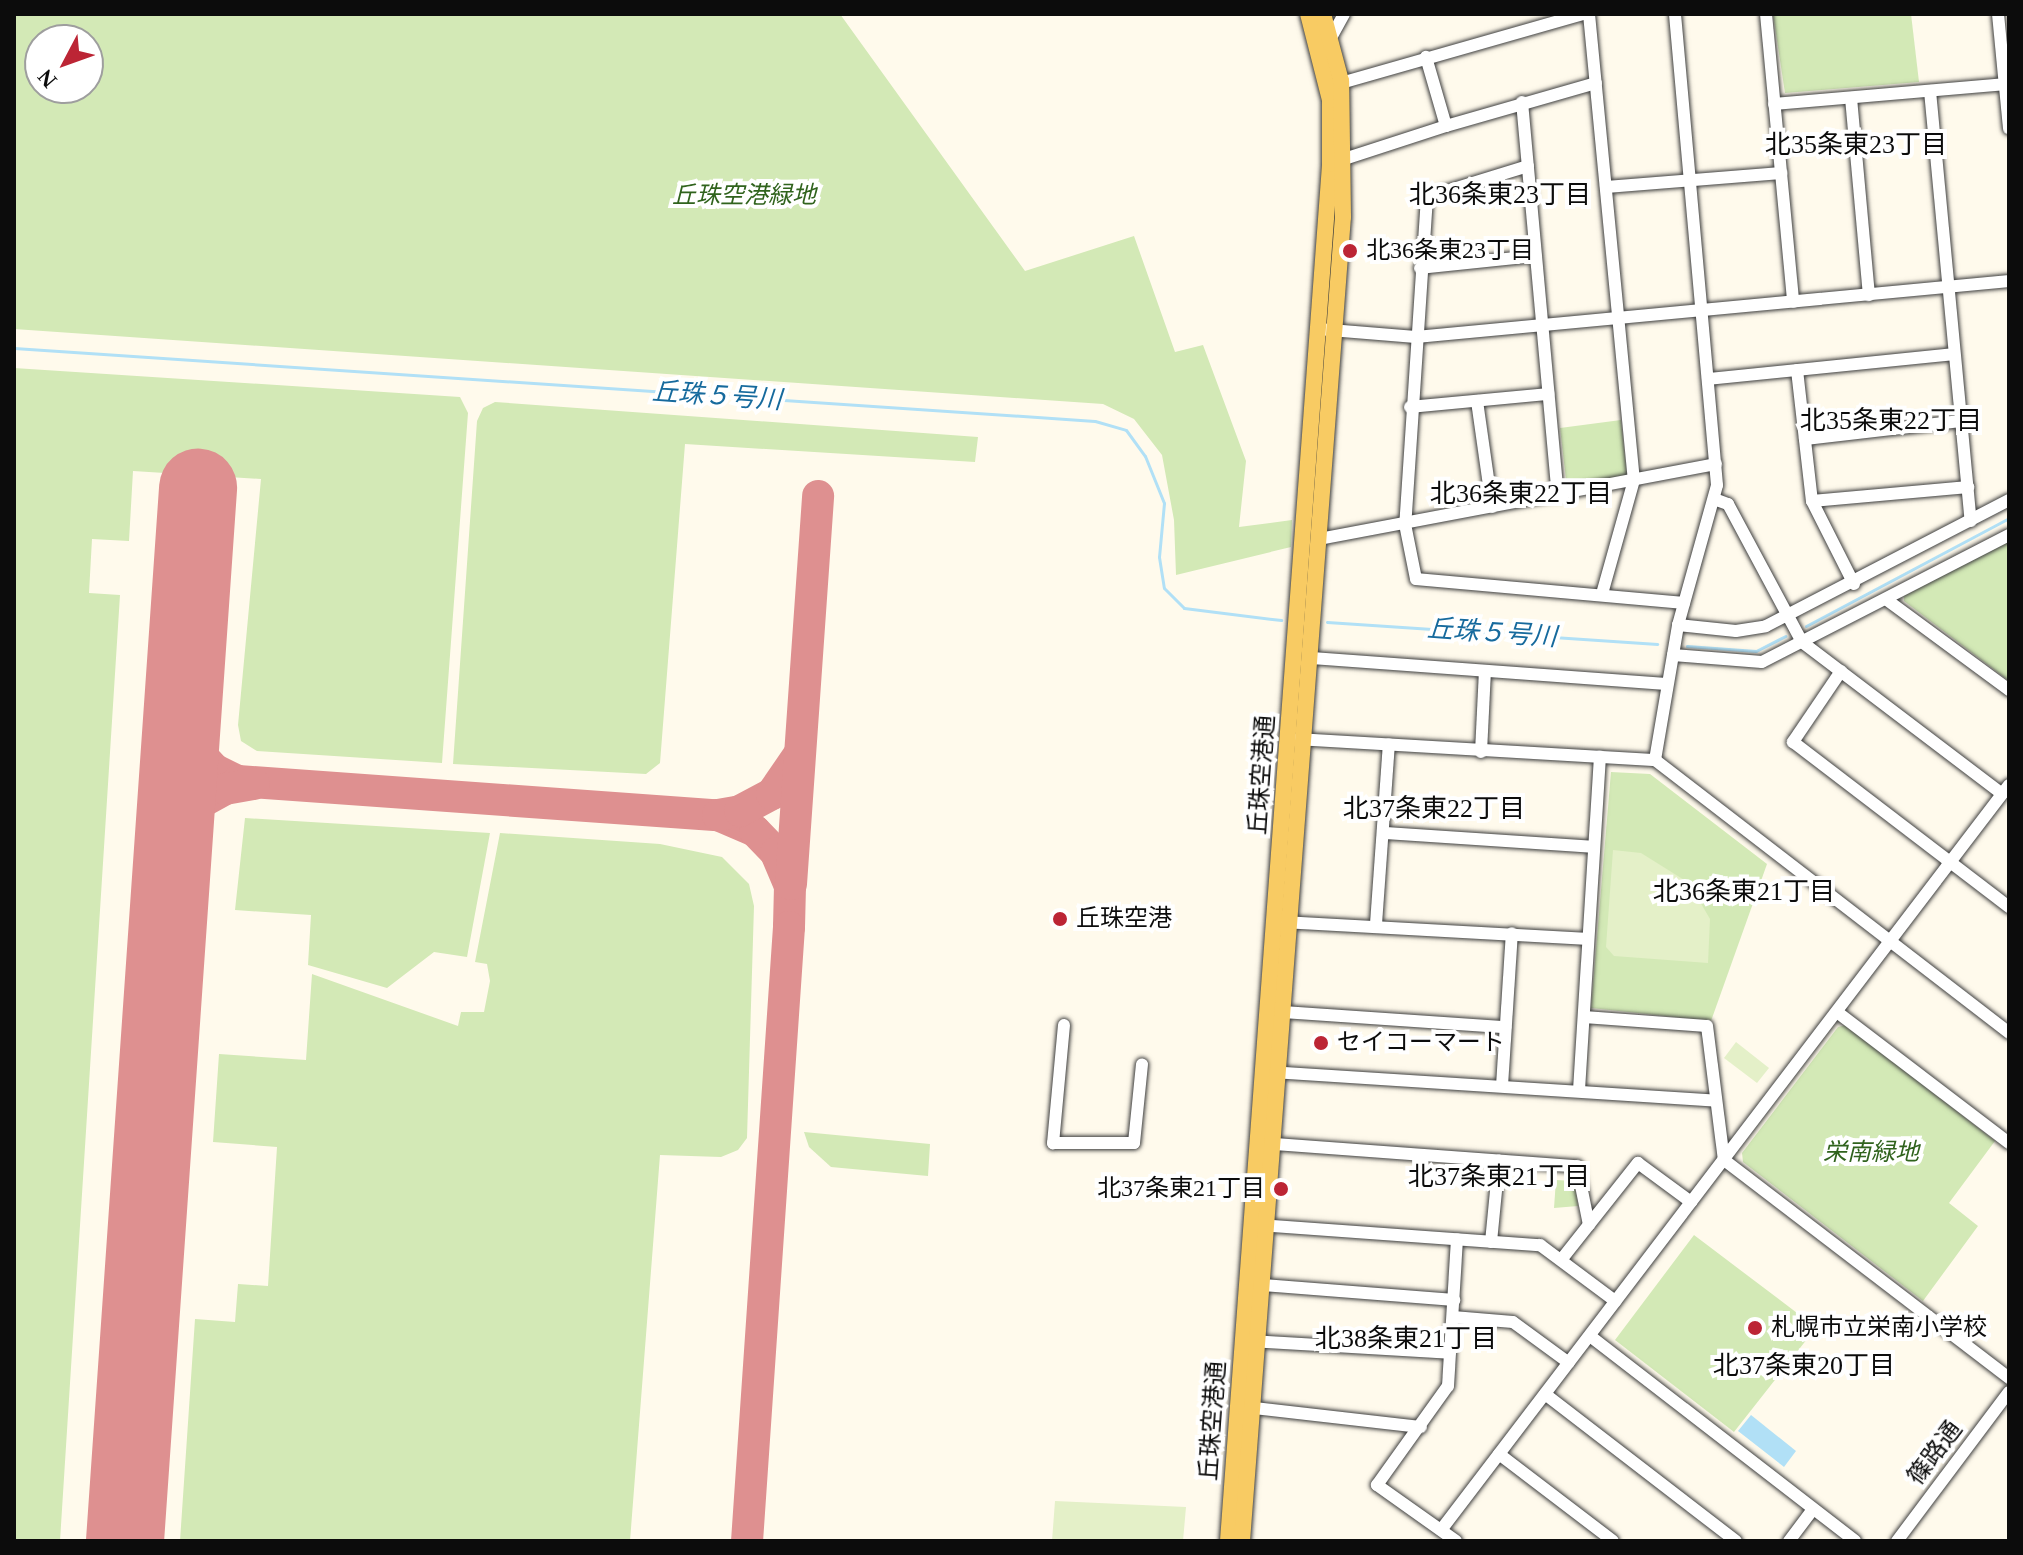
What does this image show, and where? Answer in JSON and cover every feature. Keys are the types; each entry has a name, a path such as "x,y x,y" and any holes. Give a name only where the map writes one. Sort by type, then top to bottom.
{"main road":[{"name":"丘珠空港通","path":"1308,14 1325,46"},
{"name":"丘珠空港通","path":"1228,1541 1251,1341 1337,161 1335,85 1325,46 1323,14"},
{"name":"丘珠空港通","path":"1296,739 1311,658 1319,539 1326,329"},
{"name":"丘珠空港通","path":"1251,1341 1263,1285 1260,1225 1274,1144 1272,1072 1283,1012 1282,922"},
{"name":"丘珠空港通","path":"1242,1541 1245,1407"}],"street":[{"path":"1325,46 1344,14"},
{"path":"1335,85 1583,14"},
{"path":"1589,14 1634,480 1602,594"},
{"path":"1655,760 1678,625 1714,499 1716,464 1675,14"},
{"path":"1766,14 1793,302"},
{"path":"1998,14 2009,128"},
{"path":"1426,57 1446,126"},
{"path":"1337,161 1522,102 1596,83"},
{"path":"1774,104 2007,84"},
{"path":"1930,91 1971,521"},
{"path":"1851,98 1869,295"},
{"path":"1522,102 1558,495"},
{"path":"1528,166 1427,197 1410,407 1405,524 1416,579 1684,603"},
{"path":"1606,187 1781,173"},
{"path":"1420,268 1535,256"},
{"path":"1326,329 1416,337 2009,281"},
{"path":"1708,379 1954,354"},
{"path":"1797,370 1812,501 1854,584"},
{"path":"1410,407 1548,394"},
{"path":"1477,401 1492,507"},
{"path":"1805,439 1961,421"},
{"path":"1319,539 1716,464"},
{"path":"1812,501 1968,487"},
{"path":"1441,1530 2006,789 1802,642 1728,504 1714,499"},
{"path":"1678,625 1736,631 1789,615 1854,584 2009,500"},
{"path":"1673,655 1762,662 2009,535"},
{"path":"1887,600 2009,690"},
{"path":"1311,658 1667,684"},
{"path":"1481,752 1485,671"},
{"path":"1841,671 1793,742 2005,904 2009,889"},
{"path":"1296,739 1655,760 1890,941 2006,1025"},
{"path":"1376,924 1389,744"},
{"path":"1579,1090 1600,757"},
{"path":"1384,833 1594,847"},
{"path":"1282,922 1376,924 1588,939"},
{"path":"1502,1086 1512,933"},
{"path":"1283,1012 1505,1027"},
{"path":"1837,1012 2009,1143"},
{"path":"1584,1017 1707,1026 1724,1160 2009,1378"},
{"path":"1064,1025 1053,1143 1134,1143 1142,1064"},
{"path":"1272,1072 1715,1101"},
{"path":"1274,1144 1577,1166 1589,1225"},
{"path":"1491,1242 1499,1160"},
{"path":"1561,1260 1638,1163 1691,1202"},
{"path":"1260,1225 1540,1245 1615,1301"},
{"path":"1456,1541 1377,1485 1448,1386 1457,1239"},
{"path":"1263,1285 1454,1300"},
{"path":"1453,1317 1513,1322 1569,1363"},
{"path":"1590,1336 1855,1541"},
{"path":"1251,1341 1450,1353"},
{"name":"篠路通","path":"1897,1541 2009,1392"},
{"path":"1545,1394 1736,1541"},
{"path":"1245,1407 1421,1427"},
{"path":"1499,1454 1613,1541"},
{"path":"1789,1541 1813,1509"}],"green space":[{"name":"丘珠空港緑地","path":"14,14 840,14 1025,271 1134,236 1175,352 1203,345 1246,461 1239,527 1292,520 1291,547 1176,575 1174,520 1162,455 1134,419 1103,404 14,329"},
{"path":"1773,14 1911,14 1919,82 1785,93"},
{"path":"14,368 460,397 468,413 442,763 257,751 241,741 238,725 261,479 133,471 129,541 92,539 89,593 120,595 60,1541 14,1541"},
{"path":"495,402 978,437 975,462 685,444 660,763 646,774 453,764 477,421 483,408"},
{"path":"1621,420 1627,476 1567,488 1560,428"},
{"path":"2009,541 2009,681 1904,601 1904,596"},
{"path":"1611,772 1650,774 1767,864 1711,1021 1591,1008"},
{"path":"245,818 490,833 467,957 434,952 387,988 308,965 311,915 235,910"},
{"path":"500,833 660,844 722,857 749,884 754,906 747,1138 738,1150 721,1157 660,1155 630,1541 180,1541 195,1319 235,1322 238,1284 268,1286 277,1147 213,1142 219,1054 306,1060 312,974 458,1026 461,1012 484,1012 490,981 487,964 475,962"},
{"path":"1613,850 1641,853 1689,883 1710,919 1708,963 1614,956 1606,947"},
{"name":"栄南緑地","path":"1846,1025 1995,1141 1949,1203 1978,1226 1923,1301 1743,1162 1742,1153 1838,1027"},
{"path":"1736,1042 1769,1068 1757,1083 1724,1058"},
{"path":"804,1132 930,1144 928,1176 831,1167 809,1147"},
{"path":"1556,1180 1574,1181 1578,1206 1554,1208"},
{"path":"1694,1235 1801,1316 1796,1323 1811,1334 1734,1432 1615,1340"},
{"path":"1055,1501 1186,1507 1183,1541 1052,1541"}],"water":[{"path":"1751,1415 1796,1451 1784,1467 1738,1431"}],"waterway":[{"name":"丘珠５号川","path":"14,348 1095,421 1126,430 1145,456 1164,503 1159,557 1164,588 1184,608 1281,620"},
{"name":"丘珠５号川","path":"1806,626 2009,518"},
{"name":"丘珠５号川","path":"1327,622 1657,644"},
{"name":"丘珠５号川","path":"1687,646 1756,651 1785,636"}],"taxiway":[{"path":"791,884 818,496"},
{"path":"182,705 198,752 215,770 238,781 718,815 755,831 776,853 790,886 789,927 747,1541"},
{"path":"718,815 740,811 772,794 798,756"},
{"path":"172,858 186,820 200,803 225,789 254,784"}],"runway":[{"path":"125,1541 198,488"}],"place":[{"name":"北36条東23丁目","path":"1350,251"},
{"name":"丘珠空港","path":"1060,919"},
{"name":"セイコーマート","path":"1321,1043"},
{"name":"北37条東21丁目","path":"1281,1189"},
{"name":"札幌市立栄南小学校","path":"1755,1328"}],"district":[{"name":"北35条東23丁目","path":"1856,145"},
{"name":"北36条東23丁目","path":"1500,195"},
{"name":"北35条東22丁目","path":"1891,421"},
{"name":"北36条東22丁目","path":"1521,494"},
{"name":"北37条東22丁目","path":"1434,809"},
{"name":"北36条東21丁目","path":"1744,892"},
{"name":"北37条東21丁目","path":"1499,1177"},
{"name":"北38条東21丁目","path":"1406,1339"},
{"name":"北37条東20丁目","path":"1804,1366"}]}
